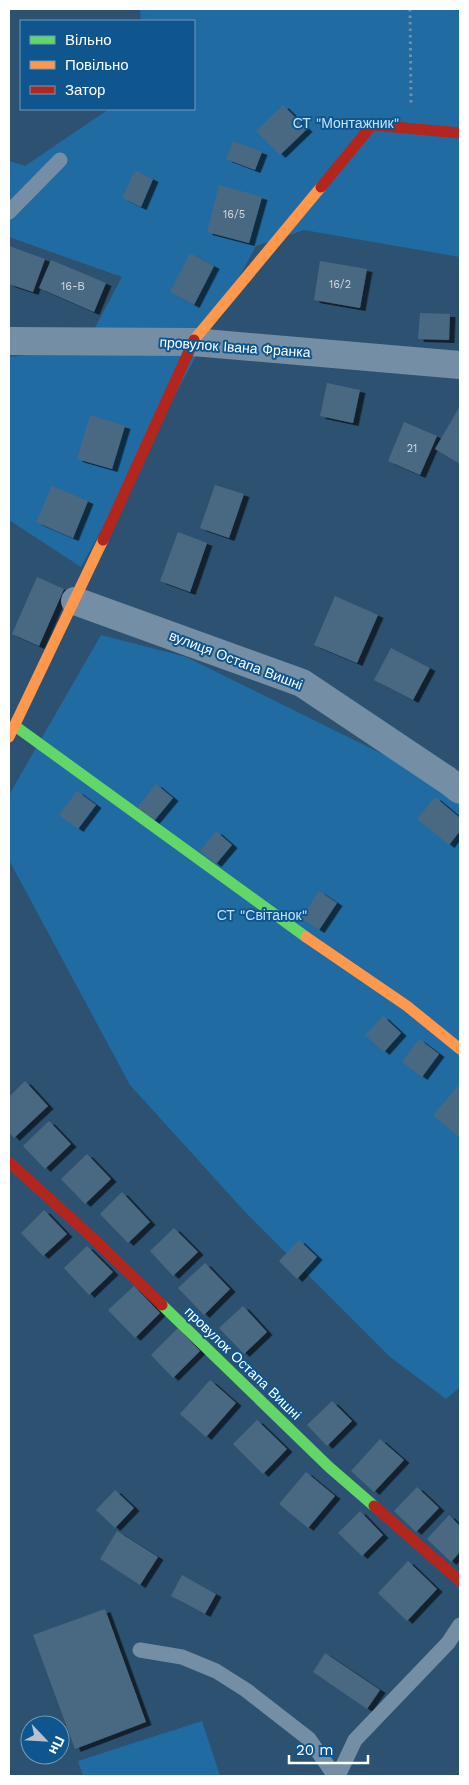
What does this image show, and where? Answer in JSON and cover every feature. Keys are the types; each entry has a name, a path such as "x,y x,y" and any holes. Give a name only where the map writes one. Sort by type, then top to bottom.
{"street":[{"path":"9,737 75,601 193,342 372,125 460,133"},
{"name":"провулок Івана Франка","path":"9,341 193,342 460,365"},
{"name":"вулиця Остапа Вишні","path":"75,601 302,683 460,790"},
{"path":"15,726 290,926 407,1006 460,1049"},
{"name":"провулок Остапа Вишні","path":"9,1162 97,1242 329,1467 460,1581"}],"lane":[{"path":"9,212 60,160"},
{"path":"140,1650 182,1657 216,1671 246,1690 310,1739 336,1776 355,1740 448,1643 460,1625"}],"path":[{"path":"410,9 412,129"}],"green space":[{"name":"СТ \"Монтажник\"","path":"140,9 460,9 460,257 304,230 256,246 81,567 9,520 9,357 84,348 122,277 9,237 9,161 25,166 108,110 195,110 195,20 141,20"},
{"name":"СТ \"Світанок\"","path":"101,635 186,657 435,780 460,802 460,1387 446,1399 389,1356 248,1215 130,1085 9,860 9,795"},
{"path":"202,1721 220,1776 83,1776 78,1761"}],"building":[{"path":"283,105 307,129 280,155 256,131"},
{"path":"233,141 262,152 255,170 226,159"},
{"path":"135,170 153,179 141,207 122,198"},
{"path":"219,185 262,197 249,243 207,232"},
{"path":"9,246 45,259 33,292 9,284"},
{"path":"190,253 214,266 194,305 170,292"},
{"path":"51,260 106,283 94,312 39,288"},
{"path":"320,261 367,269 360,308 314,300"},
{"path":"420,313 450,314 449,340 418,339"},
{"path":"327,383 360,390 353,423 320,416"},
{"path":"460,406 460,464 435,449"},
{"path":"90,415 125,426 112,469 77,459"},
{"path":"404,422 437,436 420,475 388,461"},
{"path":"215,485 244,494 229,538 200,528"},
{"path":"52,486 88,501 73,538 36,522"},
{"path":"178,532 207,543 190,592 160,581"},
{"path":"37,577 64,589 39,646 12,634"},
{"path":"335,596 378,615 357,663 314,645"},
{"path":"391,648 430,668 413,700 374,680"},
{"path":"156,784 173,798 154,821 137,808"},
{"path":"77,791 96,805 78,829 59,815"},
{"path":"435,797 460,818 460,831 449,845 417,819"},
{"path":"216,831 232,845 216,864 200,851"},
{"path":"319,891 337,903 319,930 301,918"},
{"path":"383,1016 401,1033 384,1052 365,1035"},
{"path":"419,1039 439,1054 422,1077 402,1062"},
{"path":"25,1081 48,1106 14,1138 9,1132 9,1097"},
{"path":"460,1084 460,1135 459,1137 433,1115"},
{"path":"49,1121 71,1144 45,1169 23,1146"},
{"path":"87,1154 111,1179 85,1204 61,1179"},
{"path":"122,1192 150,1222 128,1243 100,1214"},
{"path":"44,1210 67,1234 43,1256 21,1233"},
{"path":"174,1228 198,1252 173,1276 150,1251"},
{"path":"299,1240 317,1257 297,1279 279,1261"},
{"path":"87,1246 113,1272 89,1295 64,1268"},
{"path":"205,1263 230,1289 204,1315 178,1288"},
{"path":"134,1286 160,1313 135,1338 108,1310"},
{"path":"243,1306 267,1332 244,1354 219,1328"},
{"path":"178,1328 200,1351 173,1378 151,1355"},
{"path":"210,1380 236,1403 206,1437 180,1414"},
{"path":"332,1401 352,1421 327,1446 307,1425"},
{"path":"257,1420 287,1449 263,1474 233,1444"},
{"path":"380,1439 404,1460 374,1492 351,1471"},
{"path":"306,1472 335,1496 308,1528 279,1504"},
{"path":"417,1487 439,1508 416,1532 394,1511"},
{"path":"115,1490 134,1508 115,1528 96,1510"},
{"path":"360,1511 383,1535 362,1556 338,1533"},
{"path":"449,1515 460,1526 460,1552 451,1562 427,1539"},
{"path":"117,1531 158,1557 140,1585 100,1559"},
{"path":"408,1561 437,1589 407,1621 378,1593"},
{"path":"182,1575 216,1594 205,1614 171,1596"},
{"path":"105,1609 146,1722 75,1749 70,1735 70,1715 62,1715 33,1635"},
{"path":"325,1653 380,1690 367,1709 313,1672"}],"traffic: fast":[{"path":"15,726 306,937"},
{"path":"162,1305 329,1467 374,1506"}],"traffic: slow":[{"path":"194,340 321,187"},
{"path":"9,737 103,540"},
{"path":"306,937 407,1006 460,1049"}],"traffic: jam":[{"path":"321,187 372,125 460,133"},
{"path":"103,540 194,340"},
{"path":"9,1162 97,1242 162,1305"},
{"path":"374,1506 460,1581"}]}
